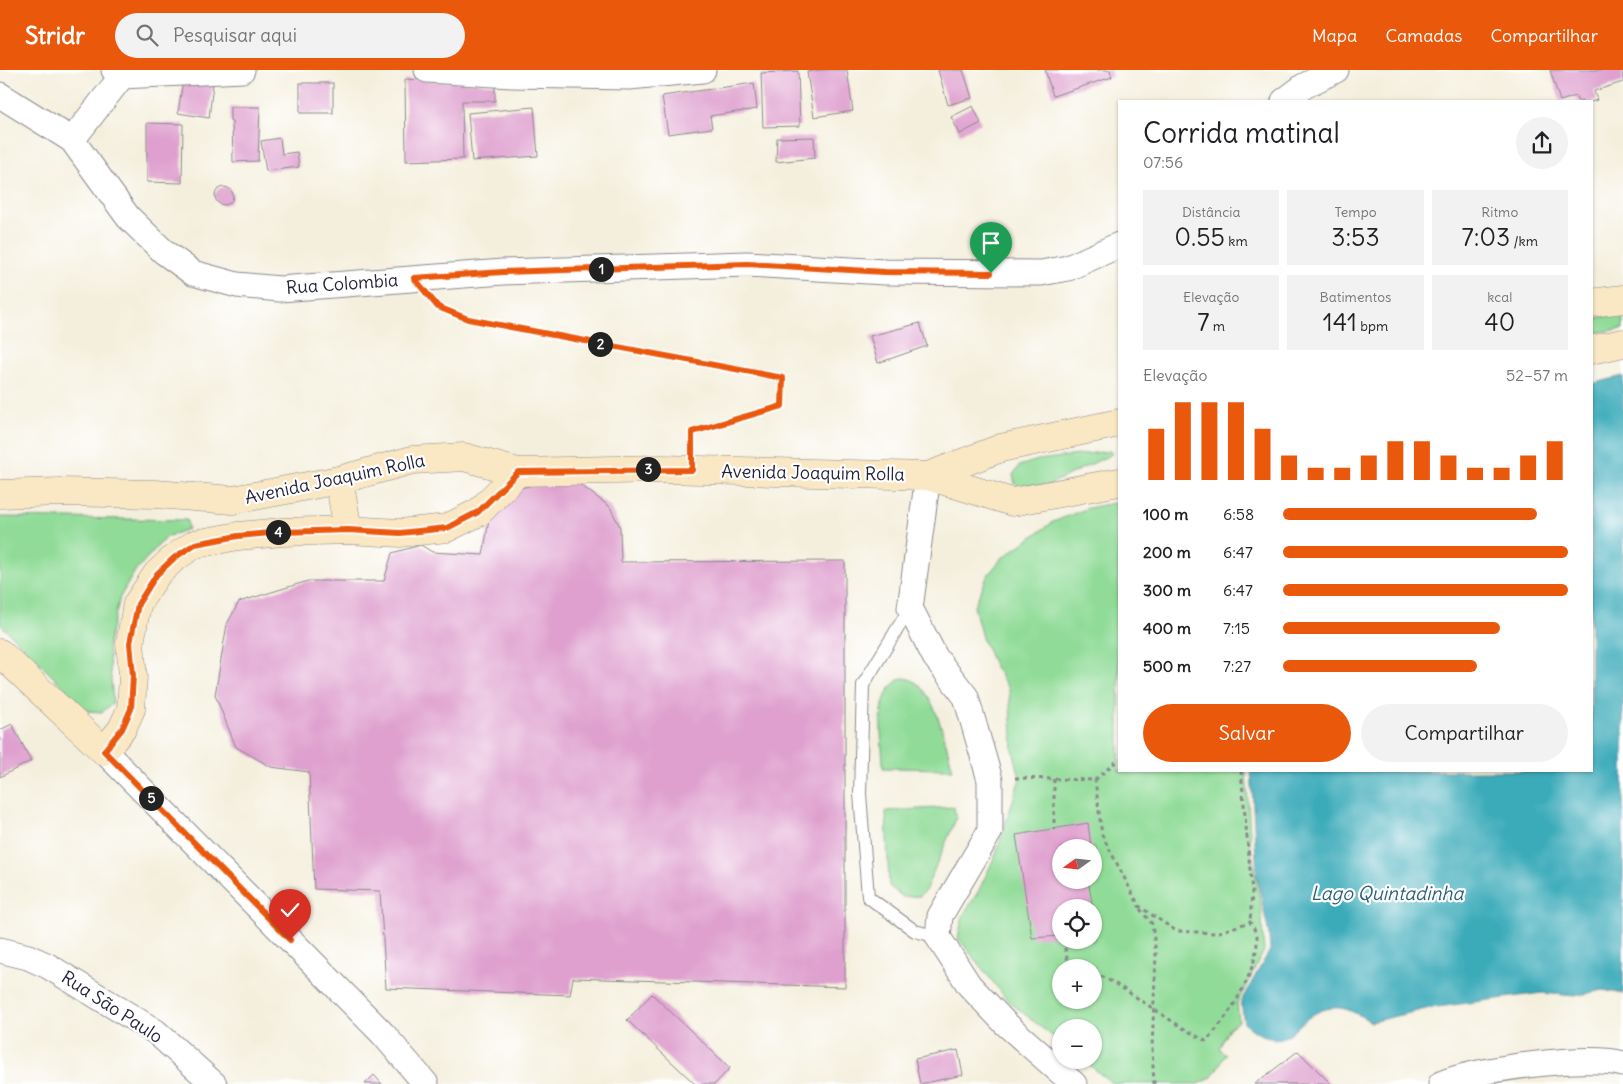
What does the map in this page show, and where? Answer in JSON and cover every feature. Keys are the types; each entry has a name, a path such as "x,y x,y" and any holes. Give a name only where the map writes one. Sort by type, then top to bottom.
{"street":[{"path":"0,94 72,140 118,73 242,70"},
{"path":"427,70 512,75 628,77 703,70"},
{"path":"1285,100 1304,86 1336,70"},
{"name":"Rua Colombia","path":"72,140 128,217 164,252 194,273 237,285 280,288 503,272 747,264 885,272 1041,273 1068,268 1118,245"},
{"path":"1593,303 1623,299"},
{"path":"1593,350 1623,343"},
{"name":"Avenida Joaquim Rolla","path":"928,476 1001,448 1118,423"},
{"name":"Avenida Joaquim Rolla","path":"0,494 108,493 233,500 339,480 412,460 464,458 518,472 692,470 928,476 1012,502 1118,482"},
{"name":"Avenida Joaquim Rolla","path":"104,751 122,729 131,709 133,676 130,643 138,604 157,574 195,544 238,536 282,532 348,530 400,533 447,528 478,512 518,472"},
{"path":"928,476 910,608 935,657 966,697 990,780 990,831 940,916 938,937 969,985 1006,1024 1074,1084"},
{"path":"339,480 348,530"},
{"path":"233,500 238,536"},
{"path":"0,652 104,751 383,1034 426,1084"},
{"name":"Rua São Paulo","path":"0,950 28,957 48,966 156,1032 214,1084"},
{"path":"1441,1084 1488,1071 1529,1064 1574,1062 1623,1064"}],"lane":[{"path":"910,608 863,685 860,794 868,897 916,931 938,937"}],"path":[{"path":"414,278 438,307 468,319 783,378 782,406 692,432 692,470"},
{"path":"1020,778 1095,780 1118,760"},
{"path":"1102,976 1115,982 1154,1008 1180,1028 1206,1041 1223,1024 1254,965 1257,934 1250,922 1252,892 1241,772"},
{"path":"1054,779 1054,830"},
{"path":"1095,780 1102,835 1139,906 1152,924 1156,954 1152,1048 1154,1084"},
{"path":"1139,906 1176,931 1216,932 1250,922"}],"green space":[{"path":"1623,315 1623,329 1593,333 1593,318"},
{"path":"1110,451 1112,454 1048,485 1021,491 1015,484 1013,475 1019,466 1038,460"},
{"path":"1118,502 1118,772 1246,772 1251,850 1261,907 1264,951 1237,1003 1239,1021 1229,1028 1219,1049 1226,1054 1212,1077 1199,1084 1113,1084 1094,1069 1102,1069 1102,1019 1052,1019 1052,1036 1008,1001 958,938 963,915 978,892 996,854 1020,778 1013,750 1009,689 994,665 982,638 974,606 988,575 1002,558 1053,522 1088,508"},
{"path":"0,517 187,520 188,529 166,537 135,571 120,597 108,644 113,703 102,712 87,711 0,624"},
{"path":"901,678 912,680 922,688 930,699 942,729 953,769 883,768 881,719 883,707 886,696 892,686"},
{"path":"954,807 956,819 925,891 920,896 903,897 889,886 886,811"}],"water":[{"name":"Lago Quintadinha","path":"1623,376 1623,994 1603,990 1575,996 1542,993 1430,1008 1371,1022 1347,1010 1332,1008 1318,1012 1308,1018 1283,1038 1273,1039 1260,1034 1244,1023 1241,1001 1270,950 1269,935 1257,877 1251,772 1593,772 1593,384"}],"building":[{"path":"847,70 853,111 814,117 807,72"},
{"path":"938,70 963,70 972,98 948,105"},
{"path":"1045,70 1110,70 1112,77 1053,96"},
{"path":"1550,70 1622,70 1623,82 1594,91 1597,100 1577,100 1576,96 1560,100"},
{"path":"798,71 800,126 763,127 761,73"},
{"path":"405,79 495,84 495,101 462,101 463,159 406,161"},
{"path":"183,80 213,84 209,118 178,113"},
{"path":"300,83 333,83 333,113 300,113"},
{"path":"754,83 757,109 710,116 712,128 668,134 662,96"},
{"path":"973,106 981,123 960,134 951,117"},
{"path":"230,107 260,107 258,161 233,162"},
{"path":"534,107 538,156 472,161 468,113"},
{"path":"147,123 183,124 182,183 147,182"},
{"path":"814,137 815,158 776,162 777,138"},
{"path":"280,138 282,154 297,152 299,167 266,171 261,141"},
{"path":"224,187 230,190 233,196 230,202 224,205 218,202 215,196 218,190"},
{"path":"920,323 927,346 878,363 870,336"},
{"path":"545,482 578,483 610,507 620,527 621,562 845,561 845,987 573,978 570,995 386,988 380,891 314,889 309,772 271,767 236,747 215,695 227,624 239,602 308,581 384,581 392,553 421,545 432,552 483,555 490,514 517,489"},
{"path":"12,724 31,761 0,777 0,730"},
{"path":"1088,823 1090,839 1052,839 1052,889 1090,889 1091,899 1052,899 1052,937 1032,938 1016,835"},
{"path":"652,994 730,1068 715,1084 695,1084 627,1020"},
{"path":"958,1050 963,1075 920,1084 915,1059"},
{"path":"1298,1051 1331,1084 1254,1084 1272,1071"},
{"path":"374,1075 382,1084 365,1084"}],"route":[{"path":"290,940 104,751 122,729 131,709 133,676 130,643 138,604 157,574 174,558 195,544 238,536 282,532 348,530 400,533 447,528 478,512 518,472 692,470 692,432 782,406 783,378 468,319 438,307 414,278 503,272 747,264 885,272 991,273"}]}
